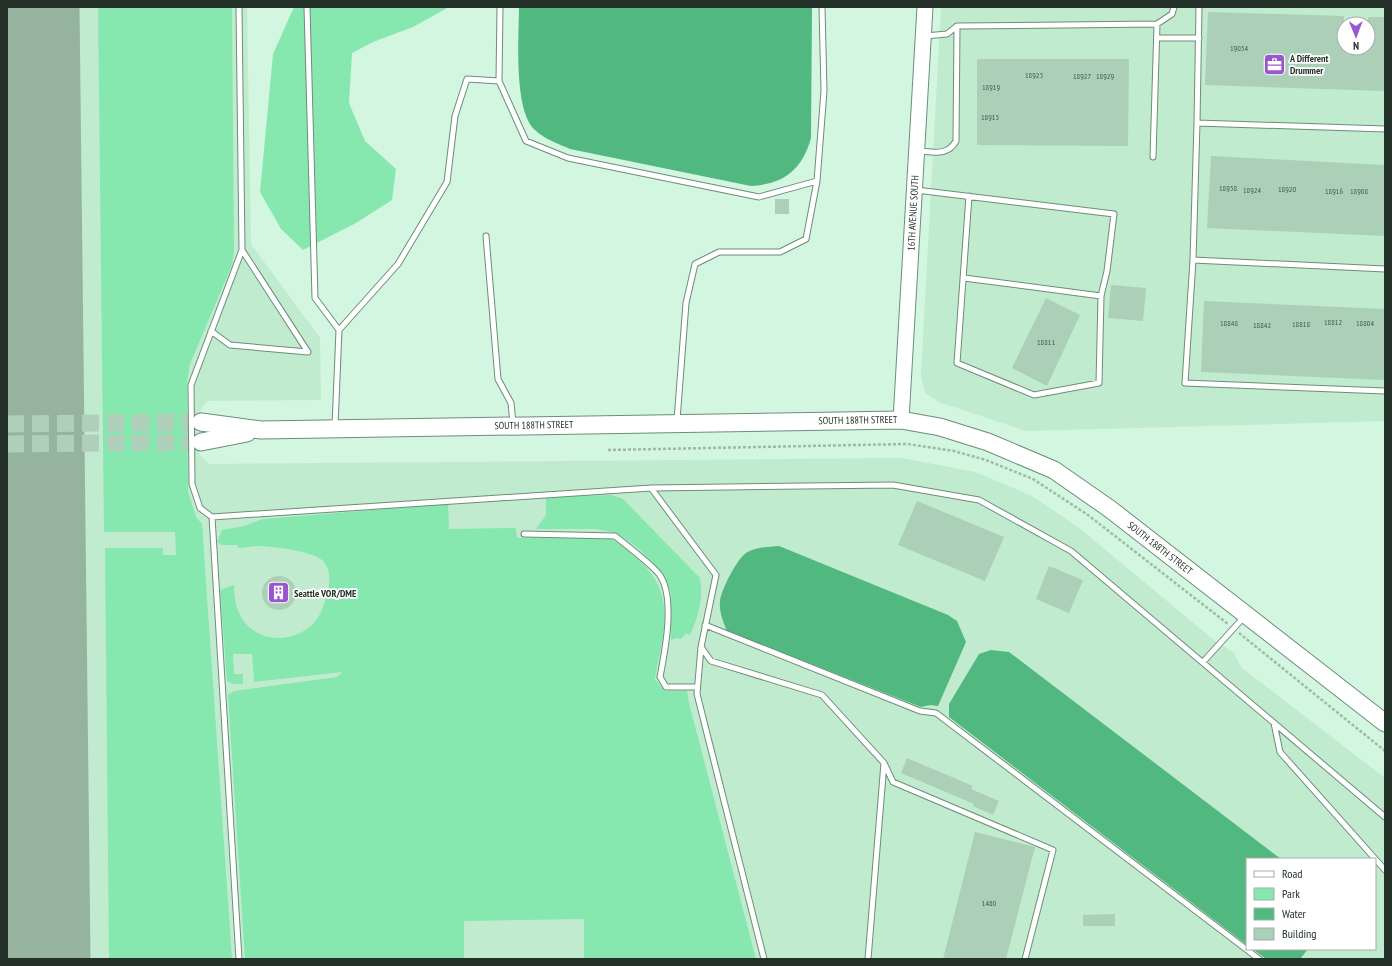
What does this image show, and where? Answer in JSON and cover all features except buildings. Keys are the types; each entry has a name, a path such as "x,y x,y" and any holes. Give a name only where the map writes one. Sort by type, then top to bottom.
{"main road":[{"name":"SOUTH 188TH STREET","path":"200,422 261,430 901,420 940,427 988,442 1054,470 1110,509 1385,723"},
{"name":"SOUTH 188TH STREET","path":"201,442 261,430"}],"street":[{"name":"16TH AVENUE SOUTH","path":"901,420 925,7"}],"lane":[{"path":"239,7 242,250 191,384 192,484 200,508 212,517 650,488 893,485 979,500 1071,551 1385,817"},
{"path":"307,7 315,298 339,330 335,429"},
{"path":"500,7 500,81 526,141 568,158 759,197 817,181"},
{"path":"677,423 686,304 695,264 719,252 780,252 806,239 817,181 824,91 822,7"},
{"path":"923,36 947,34 957,26 1157,24 1172,14 1174,7"},
{"path":"1199,7 1193,260 1185,383 1385,391"},
{"path":"1153,157 1157,24"},
{"path":"917,151 944,152 952,148 956,141 957,26"},
{"path":"1157,38 1198,38"},
{"path":"339,330 398,264 447,182 455,116 467,79 500,81"},
{"path":"1197,123 1385,129"},
{"path":"915,190 969,196 1114,214 1107,271 1101,296 1099,383 1034,395 957,363 969,196"},
{"path":"486,236 498,378 511,403 514,426"},
{"path":"211,331 230,345 308,352 242,250"},
{"path":"1193,260 1385,269"},
{"path":"964,278 1101,296"},
{"path":"650,488 716,575 701,647 697,694 764,959"},
{"path":"212,517 239,959"},
{"path":"524,534 615,536 660,574 667,592 668,641 660,677 666,687 697,687"},
{"path":"1203,662 1246,615"},
{"path":"705,625 920,711 936,713 1246,949"},
{"path":"701,647 711,661 822,695 884,763 893,782 1053,850 1026,959"},
{"path":"1274,723 1280,752 1374,858"},
{"path":"868,959 884,763"},
{"path":"1376,860 1385,870"},
{"path":"1247,950 1259,959"}],"shaded area":[{"path":"7,7 247,7 251,244 320,338 321,400 207,401 201,409 199,454 209,464 902,458 975,472 1032,496 1078,527 1215,641 1233,652 1242,668 1385,778 1385,959 7,959"},
{"path":"941,7 1385,7 1385,421 1026,431 939,402 925,393 921,375"}],"green space":[{"path":"98,7 232,7 234,251 232,265 190,364 187,383 188,491 196,517 202,524 232,959 109,959 105,548 163,548 163,555 176,555 175,532 104,532"},
{"path":"294,7 449,7 413,27 373,42 352,53 349,103 365,141 396,169 392,200 356,223 303,250 281,229 260,192 273,54"},
{"path":"610,495 622,498 700,578 700,607 690,635 686,633 681,639 676,638 671,640 671,593 663,573 638,548 617,533 596,529 536,529 546,515 546,497"},
{"path":"448,504 449,529 516,528 517,538 607,537 625,548 635,557 649,571 658,584 663,599 664,629 655,679 665,691 687,691 756,959 584,959 584,919 464,921 464,959 245,959 228,695 234,691 337,677 342,672 254,682 252,654 233,654 234,674 243,674 243,684 233,684 227,681 220,590 234,585 236,606 245,623 256,632 278,638 293,636 300,633 316,621 325,602 329,577 328,569 324,562 319,558 303,552 272,547 257,546 239,548 237,545 222,545 217,542 222,530 244,526 263,519"}],"water":[{"path":"519,7 812,7 811,138 802,159 797,167 782,178 763,185 751,186 570,149 547,139 535,130 528,120 523,106 520,90 518,53"},
{"path":"779,546 948,615 957,621 966,642 938,706 930,705 921,707 727,631 721,613 720,601 723,590 738,561 742,556 750,551"},
{"path":"991,650 1009,652 1280,858 1246,858 1246,944 949,717 949,704 979,654"},
{"path":"1254,950 1307,950 1300,959 1266,959"}],"taxiway":[{"path":"7,755 29,725 43,690"},
{"path":"7,816 25,840 45,888"}],"runway":[{"path":"35,7 46,959"}],"tunnel":[{"path":"7,424 201,422"},
{"path":"7,444 201,442"}],"place":[{"name":"A Different Drummer","path":"1274,64"},
{"name":"Seattle VOR/DME","path":"279,593"}]}
